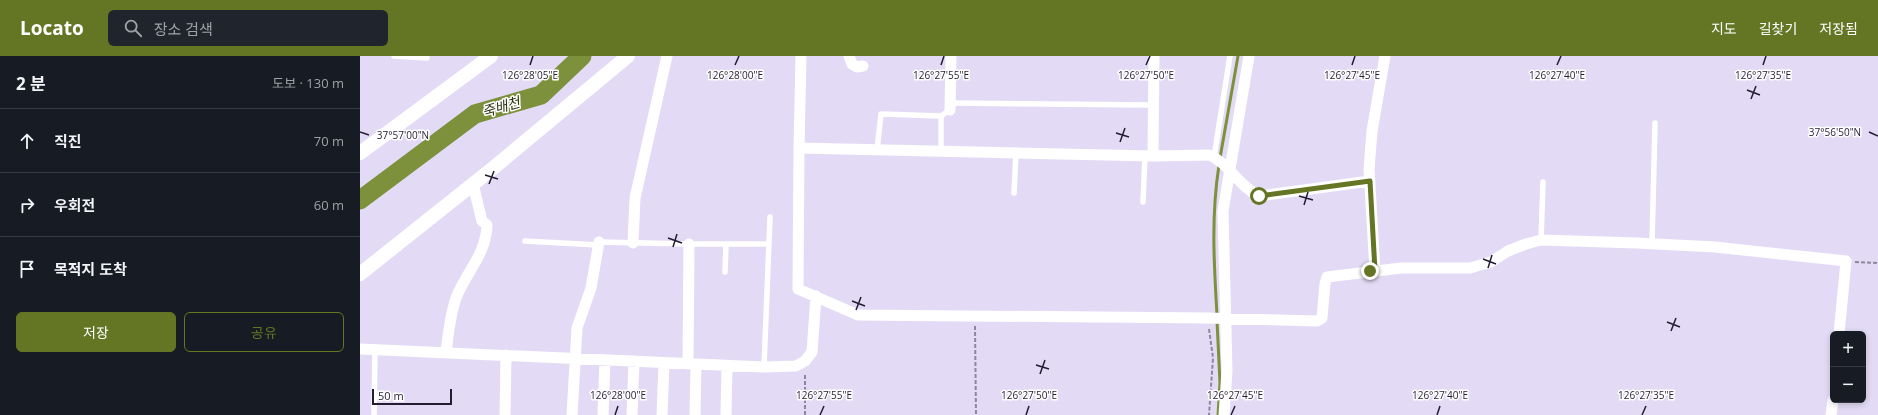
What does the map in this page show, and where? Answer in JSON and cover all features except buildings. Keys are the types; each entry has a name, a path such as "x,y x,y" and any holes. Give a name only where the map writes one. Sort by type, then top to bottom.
{"street":[{"path":"360,153 491,56"},
{"path":"360,274 473,184 628,56"},
{"path":"633,243 635,198 667,56"},
{"path":"802,56 799,148 798,289 858,315 1317,321 1322,318 1327,277 1375,271 1430,267 1470,268 1491,262 1508,251 1541,240 1715,247 1846,261 1839,331"},
{"path":"849,56 852,64 863,66"},
{"path":"947,110 951,56"},
{"path":"1149,156 1153,105 1154,56"},
{"path":"1224,415 1227,371 1217,319 1223,211 1249,56"},
{"path":"1375,271 1370,181 1372,132 1385,56"},
{"path":"799,148 1149,156 1209,155 1214,157 1229,170 1250,192 1259,196 1370,181"},
{"path":"446,353 449,324 457,297 484,248 487,234 487,225 482,221 473,184"},
{"path":"572,415 574,359 577,328 591,288 598,243"},
{"path":"689,244 692,364 695,415"},
{"path":"360,349 727,366 796,366 805,360 812,352 816,296"},
{"path":"505,415 506,356"},
{"path":"603,415 605,360"},
{"path":"632,415 634,361"},
{"path":"662,415 664,363"},
{"path":"726,415 727,366"},
{"path":"1831,415 1833,403"}],"lane":[{"path":"394,56 427,58"},
{"path":"1214,157 1230,56"},
{"path":"877,150 880,114 947,110 1153,105"},
{"path":"941,151 947,110"},
{"path":"1652,244 1655,124"},
{"path":"1014,193 1016,153"},
{"path":"1143,202 1149,156"},
{"path":"1541,240 1543,182"},
{"path":"764,367 770,217"},
{"path":"525,241 769,244"},
{"path":"725,272 726,244"},
{"path":"374,415 375,350"}],"path":[{"path":"1846,261 1878,263"},
{"path":"975,316 976,415"},
{"path":"1209,415 1217,319"},
{"path":"805,360 805,415"}],"waterway":[{"name":"죽배천","path":"360,200 475,114 541,95 582,56"},
{"path":"1220,158 1238,56"},
{"path":"1217,315 1214,222 1216,184 1219,165"},
{"path":"1217,321 1220,383 1218,415"}],"route":[{"path":"1259,196 1370,181 1375,271 1370,271"}]}
